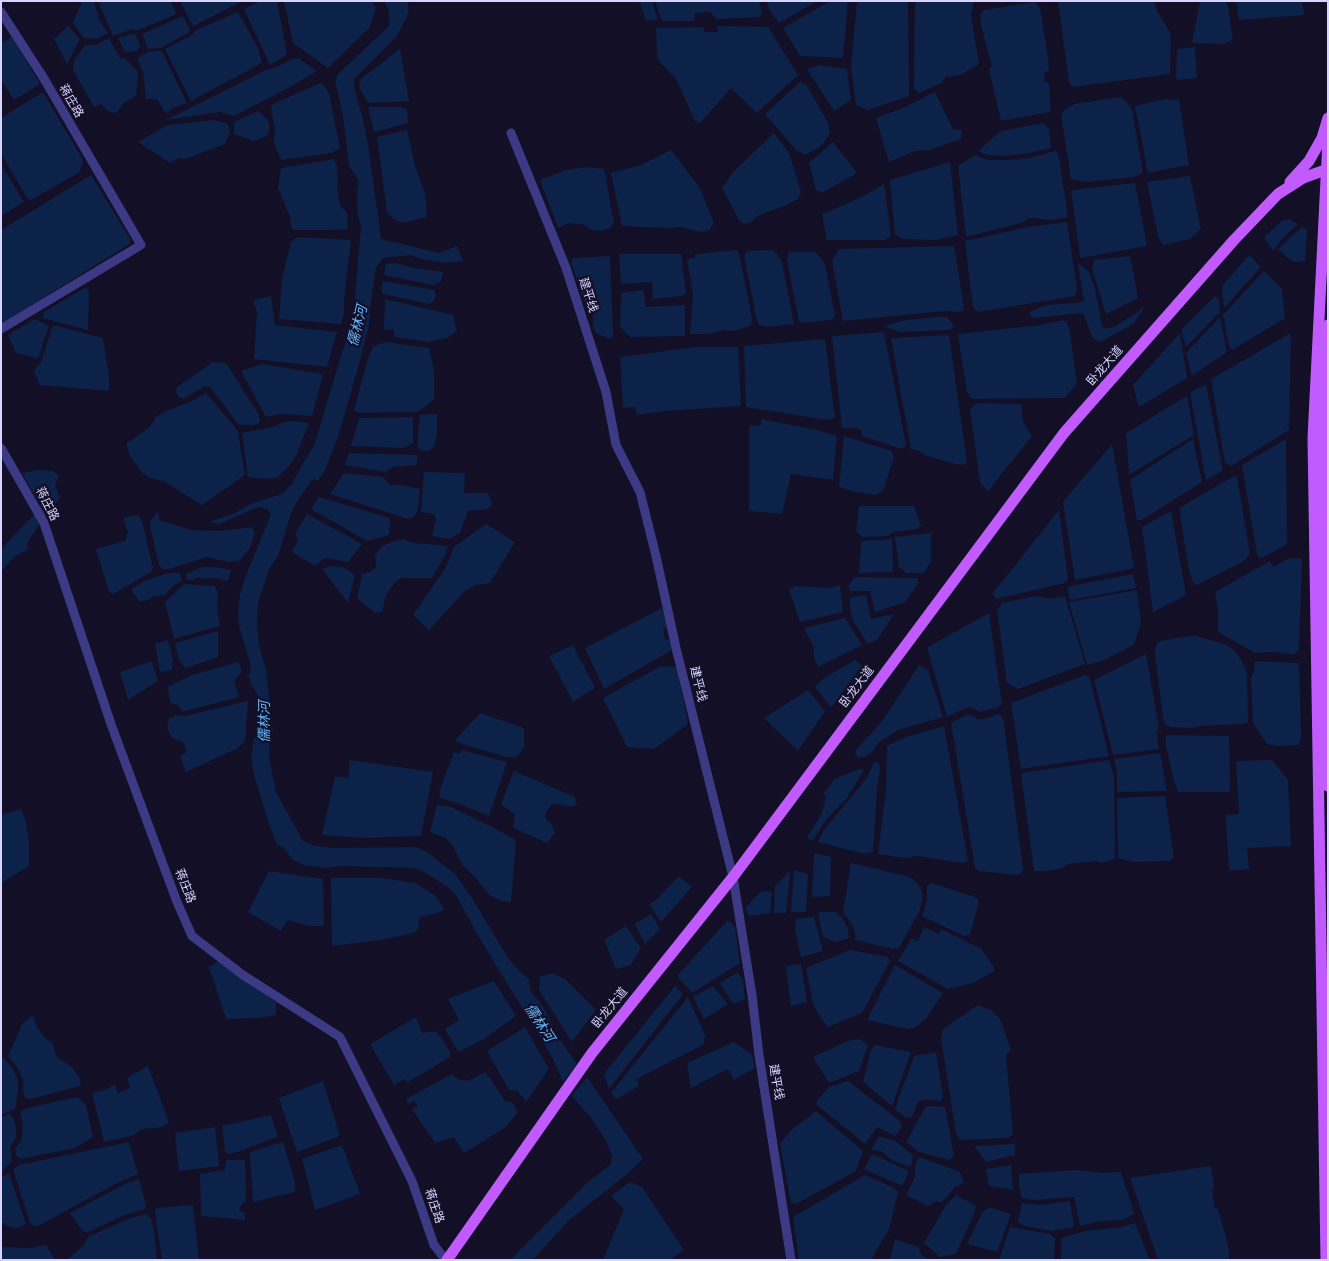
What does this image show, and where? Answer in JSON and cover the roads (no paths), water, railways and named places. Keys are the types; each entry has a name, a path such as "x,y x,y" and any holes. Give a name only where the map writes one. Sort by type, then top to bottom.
{"main road":[{"path":"1278,194 1309,161 1322,138 1328,118"},
{"path":"1326,1260 1313,438 1328,140"},
{"name":"卧龙大道","path":"447,1260 588,1058 733,877 1064,433 1234,240 1278,194 1303,178 1327,169"},
{"path":"1328,325 1322,439 1328,786"}],"street":[{"name":"蒋庄路","path":"1,12 43,77 141,245 1,329"},
{"name":"建平线","path":"511,133 566,268 606,392 616,445 640,492 676,648 733,877 791,1260"},
{"name":"蒋庄路","path":"1,448 44,523 112,727 177,902 192,936 244,974 340,1037 412,1180 434,1245 447,1260"}],"water":[{"path":"82,1 94,1 99,20 108,33 97,39 84,38 73,23"},
{"path":"98,1 170,1 177,14 136,31 132,29 113,36"},
{"path":"180,1 243,1 193,26"},
{"path":"260,1 277,1 287,53 270,65 244,9"},
{"path":"284,1 372,1 376,8 370,27 328,68 293,43"},
{"name":"儒林河","path":"384,1 407,1 409,9 406,19 396,37 354,79 354,88 369,150 381,239 439,253 457,246 463,261 445,263 410,255 383,258 376,268 369,324 338,437 324,472 318,481 313,479 291,513 278,556 269,569 258,603 257,628 259,645 266,670 273,730 269,757 276,792 303,841 315,846 334,848 416,847 427,852 455,874 472,898 508,958 529,979 530,990 544,1008 558,1037 577,1064 563,1082 552,1057 477,934 456,895 449,888 415,868 341,866 325,868 304,865 292,859 284,848 277,844 254,775 251,757 261,701 249,677 251,666 239,626 238,610 245,578 271,514 267,509 258,507 219,524 209,522 235,513 250,504 282,494 292,484 314,446 353,320 361,226 357,212 359,181 349,166 343,116 335,81 338,74 389,26 389,11"},
{"path":"639,1 652,1 658,20 646,21"},
{"path":"655,1 759,1 762,13 759,17 717,19 710,12 695,13 694,21 662,21"},
{"path":"767,1 817,1 779,23 769,10"},
{"path":"830,1 848,1 843,58 800,56 783,28"},
{"path":"857,1 908,1 909,96 868,110 856,105 851,67"},
{"path":"915,1 974,1 971,15 979,64 960,75 946,77 941,83 919,93 914,89"},
{"path":"1058,1 1154,1 1156,9 1171,34 1170,74 1073,87 1069,83"},
{"path":"1200,1 1227,1 1233,40 1223,44 1192,43"},
{"path":"1236,1 1302,1 1304,15 1239,20"},
{"path":"1034,2 1040,8 1049,64 1048,71 1044,73 1045,82 1049,83 1051,112 1001,121 989,69 992,66 980,15 984,10"},
{"path":"238,12 258,48 262,63 191,101 165,49 192,35 196,30"},
{"path":"183,16 190,30 188,33 161,48 148,49 142,34"},
{"path":"68,26 80,39 67,64 54,39"},
{"path":"717,26 768,27 798,75 757,113 731,88 700,123 695,121 676,79 657,59 656,28 704,27 704,32 718,32"},
{"path":"135,33 140,46 137,51 125,52 118,38"},
{"path":"12,37 40,84 14,100 1,80 1,43"},
{"path":"109,38 120,58 126,59 138,72 136,96 126,101 116,113 109,112 101,104 94,107 73,70 74,61 85,45 95,45"},
{"path":"1195,47 1197,78 1176,80 1177,49"},
{"path":"400,49 409,101 368,103 359,87 361,79"},
{"path":"150,51 162,51 187,103 173,108 166,114 157,99 146,99 143,72 137,58"},
{"path":"298,58 317,71 234,116 219,112 166,120 266,70"},
{"path":"819,65 847,69 851,100 834,111 807,69"},
{"path":"800,82 806,84 828,123 830,134 820,147 805,155 796,150 765,114"},
{"path":"320,83 324,85 329,93 340,148 331,153 281,160 274,144 275,130 271,109 273,104"},
{"path":"43,92 83,160 80,172 31,200 27,198 1,153 1,118"},
{"path":"935,92 953,129 962,130 961,139 929,150 915,151 889,162 876,118 903,108"},
{"path":"1120,97 1127,102 1132,110 1143,173 1133,177 1087,182 1071,179 1061,115 1065,109 1075,104"},
{"path":"1165,99 1179,100 1189,165 1148,173 1135,106"},
{"path":"368,107 401,107 407,109 408,123 374,132"},
{"path":"258,111 267,119 270,127 267,136 254,141 234,134 234,122"},
{"path":"214,120 228,124 230,132 225,144 185,159 179,158 170,163 138,142 168,125"},
{"path":"1043,123 1049,129 1051,148 1005,156 987,155 978,151 1001,131"},
{"path":"407,130 415,166 425,193 427,217 403,223 394,219 387,212 377,137"},
{"path":"774,133 789,153 801,192 798,199 759,215 751,222 744,224 739,220 722,188 734,171"},
{"path":"833,142 857,173 822,193 816,190 809,163"},
{"path":"671,150 700,188 714,223 709,231 701,232 681,227 622,226 611,173 641,165"},
{"path":"1056,151 1059,157 1068,217 1053,220 1030,218 1021,223 966,237 958,166 975,155 987,160 1004,160 1024,159"},
{"path":"334,159 337,166 338,196 341,207 347,213 348,229 295,230 291,228 291,219 278,188 281,168"},
{"path":"950,162 958,235 936,240 902,239 895,234 890,180"},
{"path":"1,164 24,202 1,216"},
{"path":"587,167 604,169 614,223 610,228 601,231 592,230 585,225 569,223 558,228 540,180 566,170"},
{"path":"91,175 131,240 128,245 1,324 1,230"},
{"path":"1190,176 1201,229 1190,239 1163,245 1158,236 1147,182"},
{"path":"1135,183 1147,246 1080,258 1071,190"},
{"path":"884,184 891,236 885,240 827,240 822,214 860,198"},
{"path":"1289,219 1298,224 1280,241 1273,251 1264,237 1282,221"},
{"path":"1067,222 1077,288 1075,296 978,312 973,308 965,241 1028,227"},
{"path":"1302,227 1307,229 1305,261 1295,262 1278,249"},
{"path":"297,237 351,240 344,314 341,324 279,319 282,279 291,242"},
{"path":"954,246 964,307 963,311 843,321 832,261 839,249"},
{"path":"737,250 752,319 751,325 735,331 724,330 708,334 690,334 693,295 687,259 695,258 695,254"},
{"path":"772,250 782,262 794,324 767,327 759,325 757,321 744,256 747,251"},
{"path":"789,252 816,252 825,264 835,316 831,320 804,323 799,321 787,261"},
{"path":"619,254 681,254 686,294 653,299 652,282 621,284"},
{"path":"1249,255 1261,267 1224,308 1222,286"},
{"path":"610,256 613,334 612,338 607,338 596,333 593,328 593,308 584,301 571,262 574,258"},
{"path":"1130,256 1138,298 1106,314 1092,269 1094,260"},
{"path":"396,263 414,268 443,272 441,281 433,285 384,275 386,264"},
{"path":"1078,263 1089,272 1095,288 1102,326 1106,329 1116,326 1145,307 1133,324 1100,342 1093,339 1083,313 1032,318 1029,312 1046,305 1084,301"},
{"path":"1264,271 1282,289 1285,318 1232,350 1229,346 1223,315"},
{"path":"383,281 434,290 436,295 434,301 429,304 383,294 381,288"},
{"path":"86,287 89,292 88,330 42,318 44,312"},
{"path":"643,290 646,307 685,305 685,336 630,337 620,327 621,293"},
{"path":"271,296 275,325 337,332 327,367 254,359 257,312 253,300"},
{"path":"1215,296 1219,299 1220,312 1186,347 1181,330"},
{"path":"385,299 453,315 457,331 447,338 427,342 395,337 393,329 384,330"},
{"path":"947,317 954,326 950,330 899,332 884,326 900,321"},
{"path":"1220,317 1227,352 1192,376 1186,353"},
{"path":"35,319 49,326 38,358 16,353 8,335"},
{"path":"1063,320 1067,322 1070,332 1077,384 1064,398 972,399 967,392 958,334 1041,325"},
{"path":"53,325 103,338 109,376 109,391 40,385 34,372 41,362"},
{"path":"884,332 906,445 902,449 862,436 862,431 856,428 842,428 832,336"},
{"path":"1180,333 1187,378 1139,407 1133,385"},
{"path":"1291,333 1289,430 1231,466 1225,463 1211,379"},
{"path":"949,335 967,463 959,465 924,455 920,451 911,449 891,338"},
{"path":"825,339 835,418 826,420 746,407 744,346"},
{"path":"385,342 429,348 434,370 434,399 418,412 360,413 354,410 369,355 374,346"},
{"path":"695,347 738,347 741,406 665,411 637,415 635,407 623,408 620,357"},
{"path":"213,362 226,363 259,415 260,422 254,425 239,425 210,387 205,386 183,399 179,397 176,392 177,387"},
{"path":"262,364 323,374 312,416 280,414 266,417 241,371"},
{"path":"1206,384 1223,471 1206,480 1190,393"},
{"path":"206,393 238,431 245,475 202,505 165,482 148,477 142,473 130,456 126,444 150,427 156,417"},
{"path":"1187,396 1194,435 1129,475 1126,433"},
{"path":"976,403 1021,404 1023,422 1032,436 988,491 980,483 970,409"},
{"path":"437,414 437,432 434,447 428,451 420,450 417,444 420,415"},
{"path":"413,417 413,443 404,448 351,446 359,418"},
{"path":"761,419 837,436 833,480 791,474 782,514 749,511 749,425 761,426"},
{"path":"290,421 309,423 297,454 290,465 277,478 248,477 242,433 273,427"},
{"path":"844,436 892,451 894,457 883,491 876,495 839,487"},
{"path":"1193,439 1202,482 1142,520 1137,520 1130,480"},
{"path":"1286,439 1287,544 1260,559 1257,554 1242,465"},
{"path":"1112,444 1134,568 1075,580 1063,502"},
{"path":"349,453 418,455 416,465 393,467 385,472 345,465"},
{"path":"37,470 53,471 59,476 55,485 60,498 29,540 27,550 15,556 1,572 1,549 41,507 22,473"},
{"path":"424,472 465,473 464,493 488,493 492,504 488,509 468,511 460,533 450,539 432,536 436,517 433,514 421,512"},
{"path":"344,473 383,477 390,485 420,489 415,516 408,519 330,494"},
{"path":"1234,476 1237,477 1250,554 1244,561 1197,585 1193,582 1189,570 1179,508"},
{"path":"319,497 390,518 389,535 367,541 311,509"},
{"path":"859,506 914,506 921,526 916,529 892,532 889,536 862,537 856,531"},
{"path":"1059,510 1068,579 1064,583 996,599 993,593"},
{"path":"158,511 159,520 192,530 221,531 252,527 255,533 250,548 239,561 229,562 207,557 169,569 163,569 159,565 150,526"},
{"path":"1171,511 1186,595 1153,612 1142,527"},
{"path":"307,514 362,544 348,562 325,558 315,566 292,552 298,540 295,534"},
{"path":"138,515 143,524 153,568 151,572 113,594 109,592 96,549 125,541 128,533 123,518"},
{"path":"486,524 515,542 490,583 475,585 465,591 429,630 413,615 446,567 454,547"},
{"path":"931,533 931,561 924,573 906,573 899,567 895,537"},
{"path":"403,539 414,543 448,546 432,578 402,578 395,582 386,595 382,612 375,613 357,598 362,574 370,572 376,567 375,556 381,547"},
{"path":"892,539 893,572 859,573 861,541"},
{"path":"1288,559 1302,559 1299,649 1293,655 1278,652 1255,653 1218,632 1218,611 1215,592 1270,561 1273,567"},
{"path":"331,566 343,567 355,575 348,603 322,569"},
{"path":"202,567 231,570 228,581 198,577 193,580 187,580 186,574"},
{"path":"168,573 180,573 182,581 173,586 165,595 139,601 131,590 144,581"},
{"path":"1133,574 1136,588 1070,600 1067,589 1070,586"},
{"path":"853,578 917,578 919,583 905,602 875,612 870,591 849,591 849,585"},
{"path":"184,584 215,586 218,593 217,607 220,626 174,639 165,602"},
{"path":"840,585 843,612 800,622 789,590 795,586 830,588"},
{"path":"1137,590 1141,622 1134,645 1102,661 1087,665 1069,602"},
{"path":"866,595 871,619 894,614 877,640 868,644 853,621 850,608 850,598"},
{"path":"1037,596 1050,599 1065,596 1085,664 1018,689 1007,683 997,610 1002,603"},
{"path":"662,608 668,628 663,629 665,639 670,640 672,650 604,689 585,648"},
{"path":"989,613 1002,704 996,708 980,712 969,707 947,717 928,647"},
{"path":"845,618 862,645 818,667 814,657 814,647 804,628"},
{"path":"218,631 218,657 185,668 179,660 175,643"},
{"path":"1196,636 1225,644 1235,651 1243,663 1247,673 1248,722 1244,724 1190,728 1166,725 1163,718 1155,655 1156,644 1161,641"},
{"path":"168,640 173,660 172,670 160,672 155,644"},
{"path":"573,645 595,688 573,702 549,656"},
{"path":"1146,654 1159,728 1156,732 1159,749 1113,755 1094,680"},
{"path":"855,660 862,665 831,708 815,687 824,678"},
{"path":"152,661 158,681 128,700 120,672"},
{"path":"1255,661 1299,663 1301,737 1299,745 1278,746 1267,744 1253,723 1251,677 1254,673"},
{"path":"239,662 242,672 234,681 239,697 182,712 179,706 171,703 167,687 192,675"},
{"path":"919,665 928,670 943,717 898,730 878,743 872,752 865,757 859,758 855,754 856,750 883,720"},
{"path":"661,666 677,667 688,724 654,749 627,747 603,698"},
{"path":"1085,675 1089,676 1109,756 1021,769 1011,703"},
{"path":"808,690 825,711 798,751 764,718"},
{"path":"248,701 245,741 238,748 186,772 180,756 187,752 183,742 172,738 167,728 169,718"},
{"path":"480,713 524,728 524,747 517,757 506,757 459,743 455,740"},
{"path":"998,714 1002,716 1004,723 1023,869 1022,873 1016,875 979,871 975,868 951,723 966,715 972,715 977,719 985,719"},
{"path":"944,726 968,861 961,863 918,856 905,858 878,854 886,790 887,746 906,737"},
{"path":"1166,735 1229,736 1230,792 1178,792 1166,745"},
{"path":"461,750 507,762 489,816 440,798 439,792 454,752 460,754"},
{"path":"1160,753 1167,791 1117,792 1117,771 1114,759"},
{"path":"350,760 433,772 421,836 362,838 322,835 335,776 348,778"},
{"path":"1109,760 1114,776 1115,859 1102,863 1096,861 1068,864 1063,868 1048,871 1034,871 1021,773"},
{"path":"1272,760 1288,780 1291,846 1247,848 1249,869 1229,871 1226,815 1239,814 1236,761"},
{"path":"879,762 880,770 873,852 865,854 818,842 823,831 866,779 874,763"},
{"path":"860,769 864,770 847,798 826,820 813,840 807,838 822,812 826,797 823,793 834,779"},
{"path":"514,771 575,797 577,804 572,807 552,804 546,812 545,817 552,825 555,833 547,843 513,828 515,814 501,804"},
{"path":"1165,796 1174,858 1169,861 1134,862 1118,858 1117,798"},
{"path":"437,805 451,807 516,840 511,902 502,901 489,895 474,876 463,866 446,838 430,832"},
{"path":"21,809 26,822 29,843 29,866 1,883 1,815"},
{"path":"814,853 831,857 830,896 812,897"},
{"path":"851,863 906,876 913,879 922,891 919,912 899,948 893,949 855,940 855,932 843,912"},
{"path":"794,870 808,874 806,912 791,912"},
{"path":"269,871 323,879 324,926 310,926 287,920 281,931 248,912"},
{"path":"790,871 786,913 774,913 775,886"},
{"path":"679,876 692,887 661,922 649,904 657,899"},
{"path":"331,878 381,878 415,883 436,896 444,909 440,912 420,917 418,929 413,933 380,940 332,946"},
{"path":"931,883 975,897 979,901 970,935 964,936 922,916 927,901 927,887"},
{"path":"760,892 772,892 770,913 749,916 745,908"},
{"path":"818,912 836,912 848,928 849,938 836,942 823,937"},
{"path":"651,914 660,929 645,944 635,924"},
{"path":"814,917 823,951 801,957 795,930 796,919"},
{"path":"728,920 735,927 740,963 692,993 677,976"},
{"path":"626,926 641,948 631,965 616,969 604,940"},
{"path":"924,927 939,934 941,929 981,949 994,967 994,971 973,983 948,989 898,961 912,938 918,941"},
{"path":"850,950 888,957 890,961 862,1013 828,1027 813,1004 806,968"},
{"path":"219,961 276,1002 276,1015 259,1018 226,1019 209,967"},
{"path":"801,964 807,1002 791,1006 786,966"},
{"path":"895,965 943,993 925,1020 914,1028 908,1029 867,1020"},
{"path":"738,972 743,980 745,999 733,1004 720,983"},
{"path":"552,973 565,979 596,1010 572,1042 539,990 540,977"},
{"path":"494,981 516,1016 484,1039 458,1052 445,1029 459,1020 448,999"},
{"path":"675,986 683,994 609,1089 604,1074"},
{"path":"713,986 728,1004 704,1019 693,997"},
{"path":"688,997 705,1035 704,1044 637,1079 639,1086 616,1099 611,1093"},
{"path":"978,1005 991,1010 1000,1019 1011,1050 1006,1055 1013,1134 1008,1138 959,1140 956,1132 941,1039 943,1029"},
{"path":"33,1015 37,1027 45,1038 52,1043 57,1057 72,1067 81,1080 80,1086 31,1099 25,1098 23,1080 17,1067 8,1056 22,1024"},
{"path":"416,1017 422,1033 435,1031 441,1037 450,1052 450,1057 408,1082 404,1079 394,1085 370,1044"},
{"path":"525,1027 549,1069 526,1102 518,1091 509,1090 487,1051"},
{"path":"860,1039 868,1045 859,1071 829,1083 813,1057 850,1040"},
{"path":"734,1042 752,1055 755,1068 734,1080 728,1069 691,1088 687,1063"},
{"path":"875,1045 911,1052 892,1106 863,1082 871,1050"},
{"path":"936,1052 943,1096 941,1101 923,1100 918,1102 912,1117 906,1118 895,1109 914,1056"},
{"path":"1,1056 14,1071 18,1080 18,1092 15,1109 1,1115"},
{"path":"148,1066 169,1122 163,1127 142,1129 134,1135 104,1142 92,1093 107,1089 115,1084 118,1093 130,1088 127,1078"},
{"path":"486,1072 505,1101 512,1102 518,1112 506,1127 464,1153 454,1137 435,1143 412,1109 418,1105 414,1101 408,1104 406,1099 452,1074 458,1079 467,1081"},
{"path":"587,1077 643,1159 626,1175 568,1221 533,1260 510,1260 588,1182 611,1164 612,1156 605,1139 591,1118 572,1096"},
{"path":"323,1081 340,1136 297,1152 279,1098"},
{"path":"848,1081 901,1122 902,1127 895,1136 877,1127 865,1144 816,1104 829,1087"},
{"path":"77,1097 86,1105 93,1137 75,1148 20,1159 16,1155 15,1149 21,1141 23,1129 20,1111"},
{"path":"926,1106 945,1107 954,1155 950,1160 919,1152 906,1142"},
{"path":"816,1111 863,1151 856,1171 796,1204 791,1203 780,1144 790,1131"},
{"path":"10,1113 16,1128 16,1138 10,1147 12,1161 1,1173 1,1117"},
{"path":"271,1115 278,1137 244,1150 228,1154 225,1151 222,1126"},
{"path":"215,1127 219,1166 179,1171 175,1133"},
{"path":"879,1136 895,1141 913,1155 911,1167 893,1161 881,1151 871,1150"},
{"path":"129,1142 138,1174 119,1182 38,1226 30,1223 13,1169 19,1165"},
{"path":"283,1142 295,1182 295,1192 253,1202 250,1152"},
{"path":"1015,1144 1015,1155 986,1162 974,1146"},
{"path":"342,1145 360,1194 315,1210 302,1159"},
{"path":"872,1154 909,1171 902,1186 864,1169"},
{"path":"919,1157 960,1172 964,1183 955,1187 941,1203 936,1201 928,1206 906,1195 915,1177 915,1166"},
{"path":"226,1160 245,1160 246,1201 241,1205 239,1211 245,1213 245,1220 201,1216 200,1174 225,1170"},
{"path":"1011,1165 1013,1190 989,1186 986,1169"},
{"path":"1211,1166 1214,1186 1212,1190 1214,1207 1218,1209 1229,1252 1229,1260 1158,1260 1130,1178"},
{"path":"1077,1170 1101,1173 1121,1172 1134,1213 1122,1220 1101,1221 1080,1226 1074,1197 1035,1200 1022,1198 1019,1187 1019,1174"},
{"path":"9,1173 26,1224 18,1228 7,1226 1,1222 1,1177"},
{"path":"865,1175 894,1188 898,1192 889,1229 871,1260 799,1260 793,1217"},
{"path":"139,1179 146,1205 145,1209 122,1216 88,1232 84,1232 80,1228 70,1213 125,1184"},
{"path":"630,1182 642,1187 684,1250 670,1260 603,1260 624,1209 611,1196"},
{"path":"956,1195 976,1206 974,1214 956,1254 940,1257 924,1243 946,1205"},
{"path":"1070,1201 1074,1227 1051,1231 1025,1226 1018,1222 1022,1203 1040,1205"},
{"path":"193,1205 199,1260 162,1260 156,1208"},
{"path":"989,1207 1011,1214 997,1252 967,1244 982,1213"},
{"path":"147,1214 151,1219 154,1231 157,1260 67,1260 83,1246 88,1237 130,1218"},
{"path":"1135,1223 1150,1260 1061,1260 1061,1238 1085,1231 1122,1227"},
{"path":"1010,1227 1050,1234 1055,1238 1054,1260 999,1260"},
{"path":"895,1239 918,1247 922,1255 929,1260 890,1260"},
{"path":"46,1245 55,1260 1,1260 1,1247 30,1248"}]}
